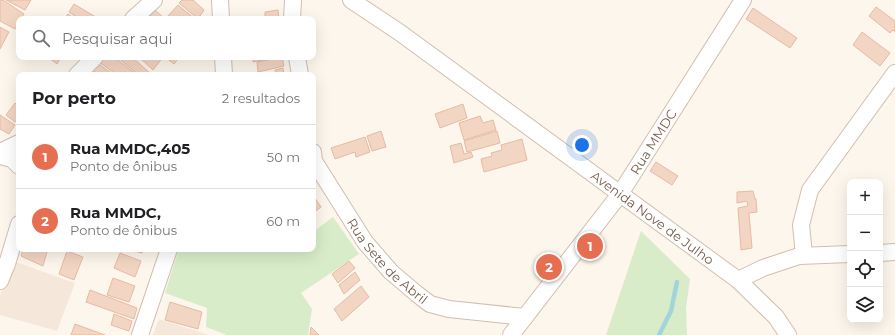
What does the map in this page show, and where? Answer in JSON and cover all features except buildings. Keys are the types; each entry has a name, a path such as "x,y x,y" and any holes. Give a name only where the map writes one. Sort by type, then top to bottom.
{"street":[{"path":"136,16 154,0"},
{"path":"220,0 221,16"},
{"path":"292,16 293,0"},
{"name":"Avenida Nove de Julho","path":"351,0 399,32 738,280 776,317 788,335"},
{"name":"Rua MMDC","path":"511,335 620,194 743,0"},
{"path":"80,72 92,60"},
{"path":"223,60 224,72"},
{"path":"298,60 300,72"},
{"path":"804,256 801,225 810,190 895,73"},
{"path":"0,152 16,144"},
{"path":"0,156 12,159 16,163"},
{"name":"Rua Sete de Abril","path":"316,164 365,242 391,272 430,304 449,309 526,317"},
{"path":"0,281 16,234"},
{"path":"140,335 168,252"},
{"path":"883,252 895,252"},
{"path":"738,280 763,268 799,256 847,254"}],"shaded area":[{"path":"13,261 75,283 57,331 0,315 0,295"},
{"path":"159,319 203,333 209,335 153,335"}],"green space":[{"path":"333,217 359,254 301,293 312,309 308,335 227,335 206,327 207,308 165,293 178,252 316,252 316,230"},
{"path":"641,231 690,279 686,308 687,335 606,335"}],"waterway":[{"path":"659,335 671,311 677,282"}],"place":[{"name":"Rua MMDC,405","path":"590,246"},
{"name":"Rua MMDC,","path":"549,267"}]}
